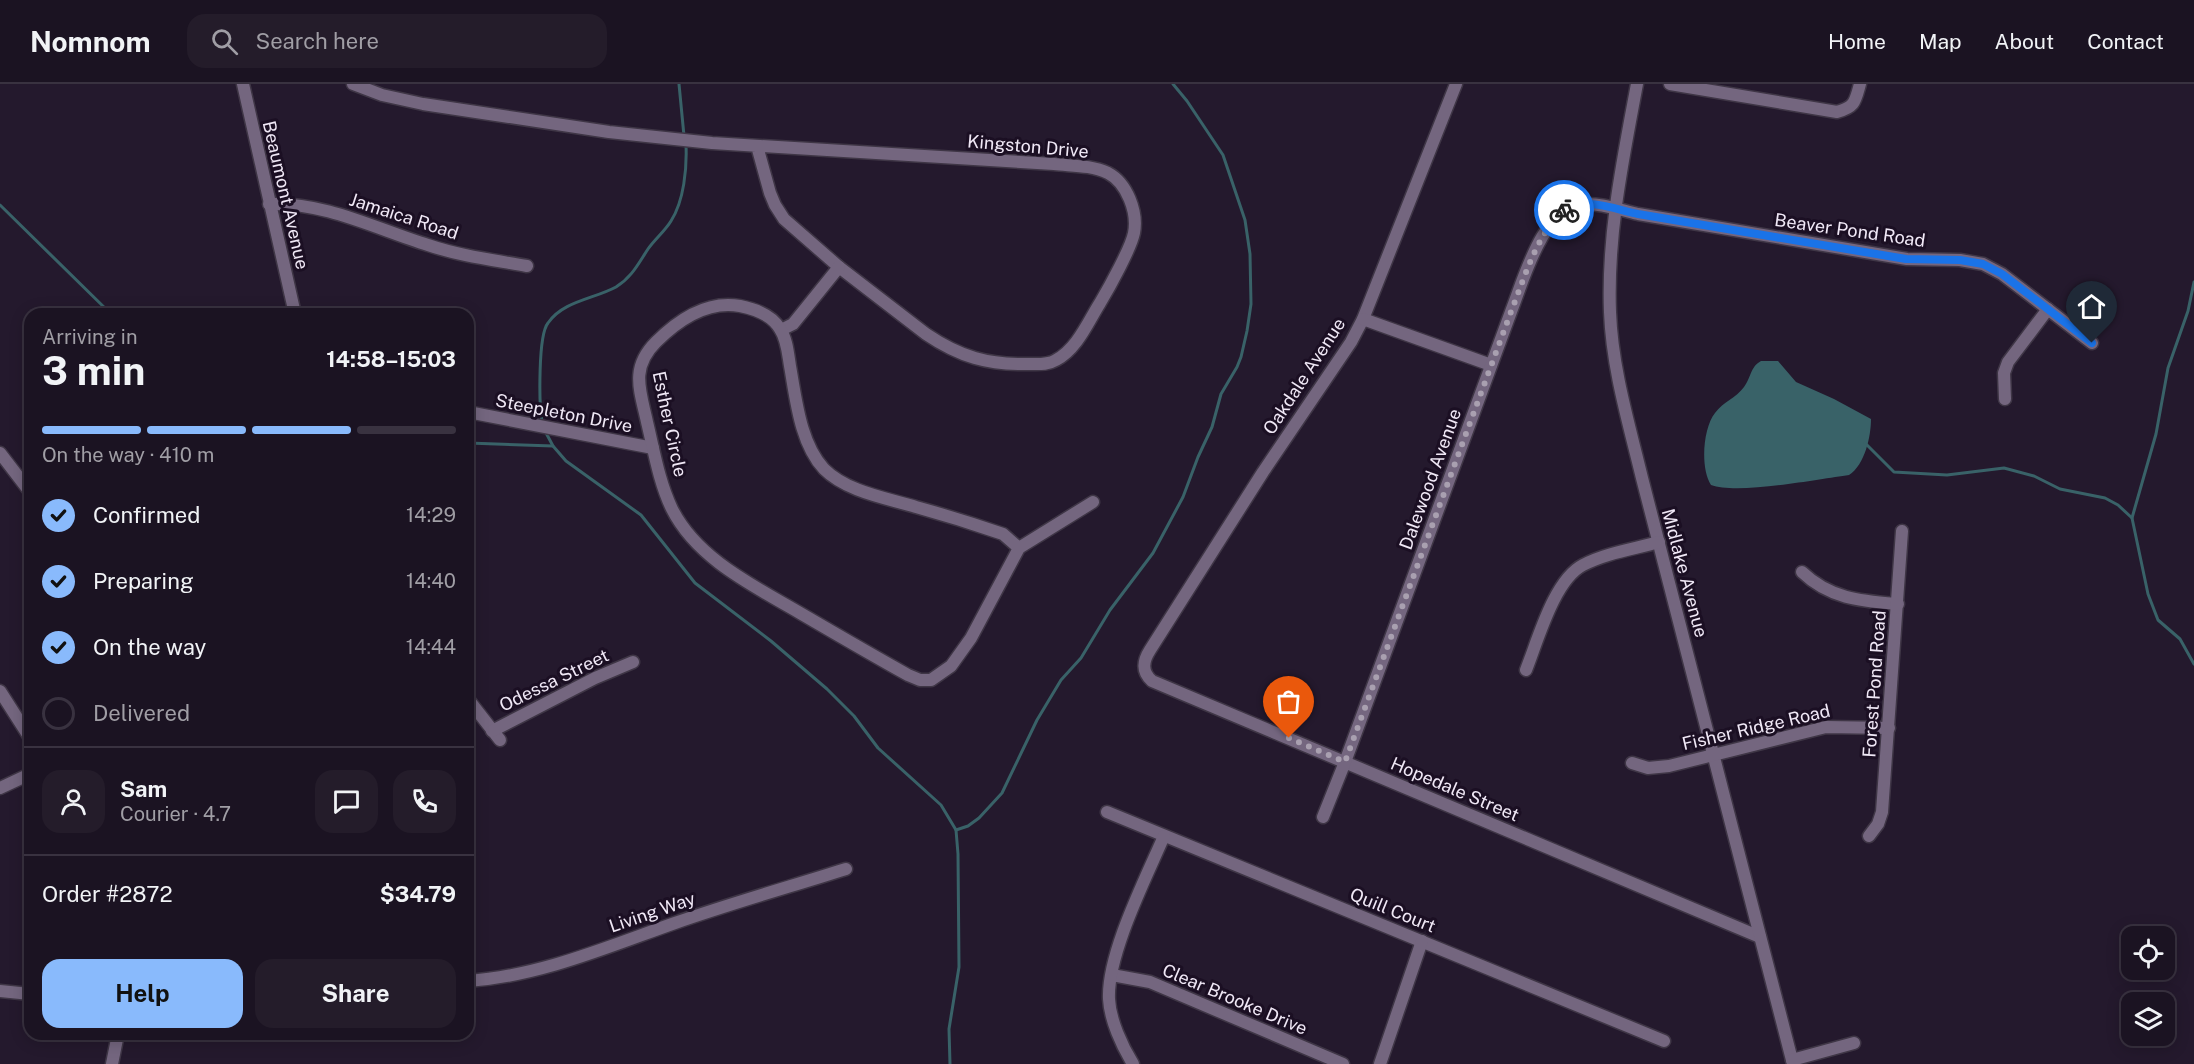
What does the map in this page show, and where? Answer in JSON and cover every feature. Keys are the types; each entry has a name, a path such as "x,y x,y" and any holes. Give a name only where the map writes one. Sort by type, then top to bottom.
{"street":[{"name":"Beaumont Avenue","path":"243,84 294,308"},
{"name":"Kingston Drive","path":"353,84 382,95 423,104 609,132 757,146 1090,168 1112,176 1129,197 1135,222 1133,238 1105,294 1069,351 1055,361 1047,364 996,363 961,355 926,334 838,267 789,224 775,205 757,146"},
{"name":"Oakdale Avenue","path":"1143,667 1144,658 1263,472 1351,342 1363,319 1456,84"},
{"name":"Midlake Avenue","path":"1637,84 1616,209 1609,275 1613,339 1621,387 1659,542 1792,1062"},
{"path":"1670,84 1837,112 1853,105 1860,84"},
{"name":"Jamaica Road","path":"270,204 284,203 334,212 429,246 527,266"},
{"name":"Dalewood Avenue","path":"1323,818 1538,244 1556,218 1569,207 1581,204 1616,209"},
{"name":"Beaver Pond Road","path":"1616,209 1906,259 1970,260 2002,274 2092,343"},
{"path":"838,267 793,324 781,330 786,343 803,427 812,453 825,470 843,482 867,492 1003,534 1019,548 1093,502"},
{"name":"Esther Circle","path":"781,330 762,313 740,306 721,304 700,309 658,340 643,357 639,373 653,448 679,521 706,552 738,576 908,675 920,680 931,680 951,666 971,638 1019,548"},
{"path":"2005,399 2004,373 2008,362 2048,309"},
{"path":"1363,319 1491,365"},
{"name":"Steepleton Drive","path":"474,413 653,448"},
{"path":"0,453 24,480"},
{"name":"Forest Pond Road","path":"1869,837 1878,824 1882,812 1902,531"},
{"path":"1526,670 1557,593 1566,579 1578,568 1592,561 1659,542"},
{"path":"1802,572 1829,591 1848,599 1898,604"},
{"name":"Odessa Street","path":"474,707 496,735 595,678 633,663"},
{"name":"Hopedale Street","path":"1143,667 1152,681 1761,937"},
{"path":"0,691 24,729"},
{"name":"Fisher Ridge Road","path":"1632,763 1656,768 1826,727 1889,728"},
{"path":"0,788 24,777"},
{"name":"Quill Court","path":"1107,812 1664,1041"},
{"path":"1133,1064 1113,1019 1109,998 1112,975 1119,944 1164,836"},
{"name":"Living Way","path":"474,980 530,973 688,918 846,869"},
{"path":"1380,1064 1422,941"},
{"name":"Clear Brooke Drive","path":"1112,975 1150,982 1343,1064"},
{"path":"0,991 24,993"},
{"path":"112,1064 117,1040"},
{"path":"1792,1062 1854,1043"}],"shaded area":[{"path":"1761,361 1778,361 1796,382 1871,419 1870,434 1863,457 1849,475 1758,487 1723,488 1711,485 1705,469 1704,448 1711,420 1718,409 1741,391 1755,366"}],"waterway":[{"path":"679,84 684,136"},
{"path":"956,830 968,826 979,818 1002,793 1037,720 1061,680 1081,658 1110,610 1153,553 1183,497 1212,427 1221,394 1241,357 1251,304 1250,254 1245,220 1223,155 1173,84"},
{"path":"542,422 541,355 542,341 548,323 570,305 616,287 626,279 669,225 679,204 684,184 686,145"},
{"path":"0,205 105,308"},
{"path":"2194,282 2188,311 2168,368 2156,434 2132,518 2148,594 2158,620 2180,639 2194,664"},
{"path":"545,431 553,446 566,461 641,515 695,583 771,641 827,689 854,716 878,748 941,805 956,830 958,854 959,967 949,1029 950,1064"},
{"path":"474,443 553,446"},
{"path":"1865,443 1894,472 1947,475 2004,468 2034,476 2060,489 2105,498 2118,505 2132,518"}],"way so far":[{"path":"1289,738 1345,762 1512,309 1538,244 1564,210"}],"route":[{"path":"1564,210 1581,204 1598,205 1638,214 1906,259 1970,260 2002,274 2092,343"}]}
